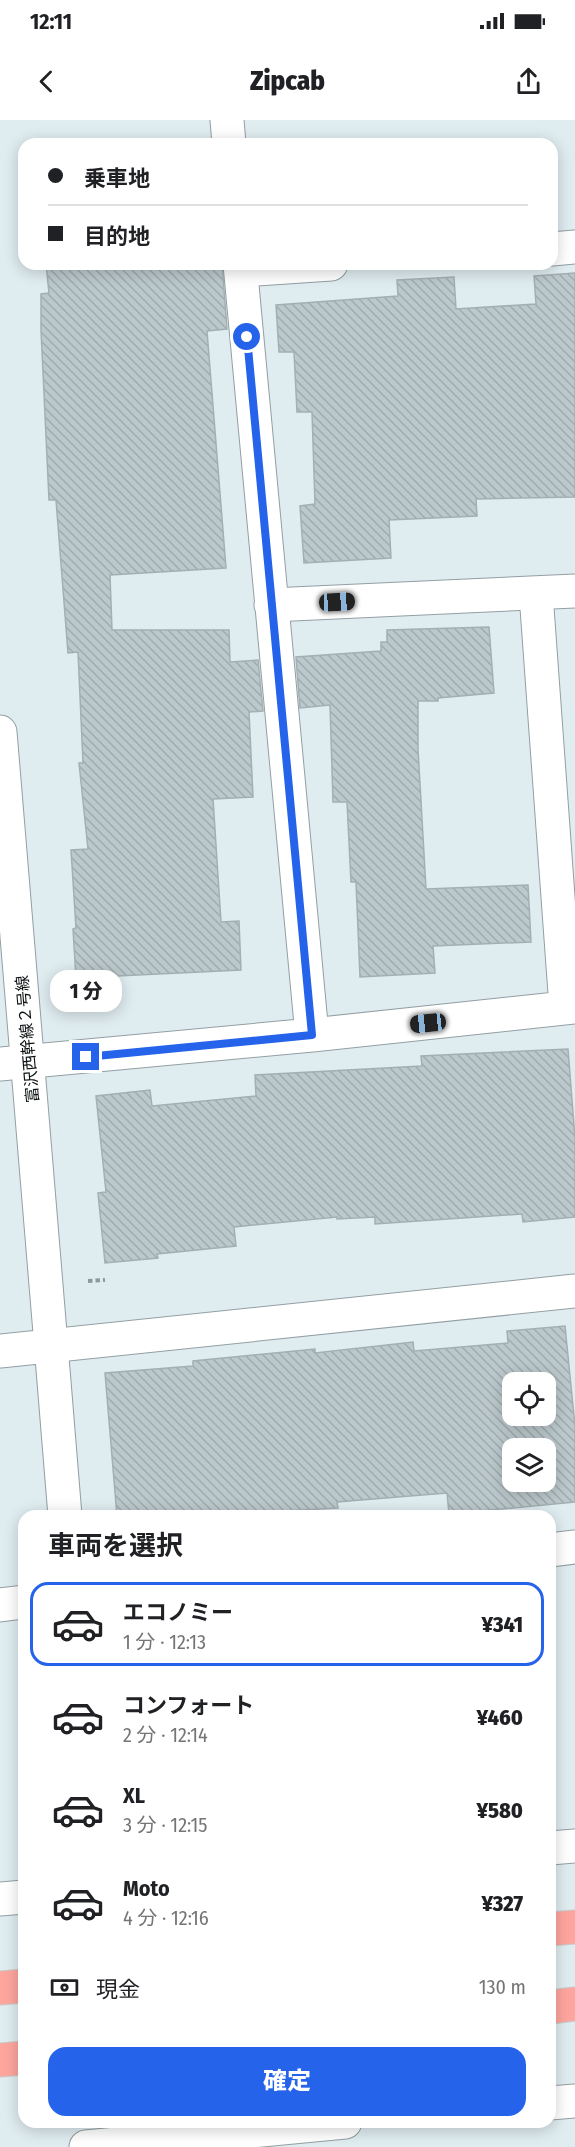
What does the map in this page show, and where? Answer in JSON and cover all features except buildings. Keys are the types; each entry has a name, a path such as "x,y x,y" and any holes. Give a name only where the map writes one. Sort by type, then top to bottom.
{"highway":[{"path":"556,1929 575,1927"},
{"path":"0,1988 18,1986"},
{"path":"556,2006 575,2004"},
{"path":"0,2060 18,2058"}],"street":[{"path":"227,120 228,138"},
{"path":"558,248 575,247"},
{"path":"240,270 312,1035"},
{"path":"271,605 575,591"},
{"path":"15,1063 312,1035 571,1007 536,594"},
{"name":"富沢西幹線２号線","path":"0,732 15,1063 51,1346 65,1510"},
{"path":"0,1351 575,1291"},
{"path":"556,1549 575,1547"},
{"path":"0,1605 18,1603"},
{"path":"556,1848 575,1846"},
{"path":"0,1899 18,1898"},
{"path":"556,2103 575,2101"},
{"path":"86,2147 283,2128"}],"route":[{"path":"86,1057 312,1035 247,337"}]}
